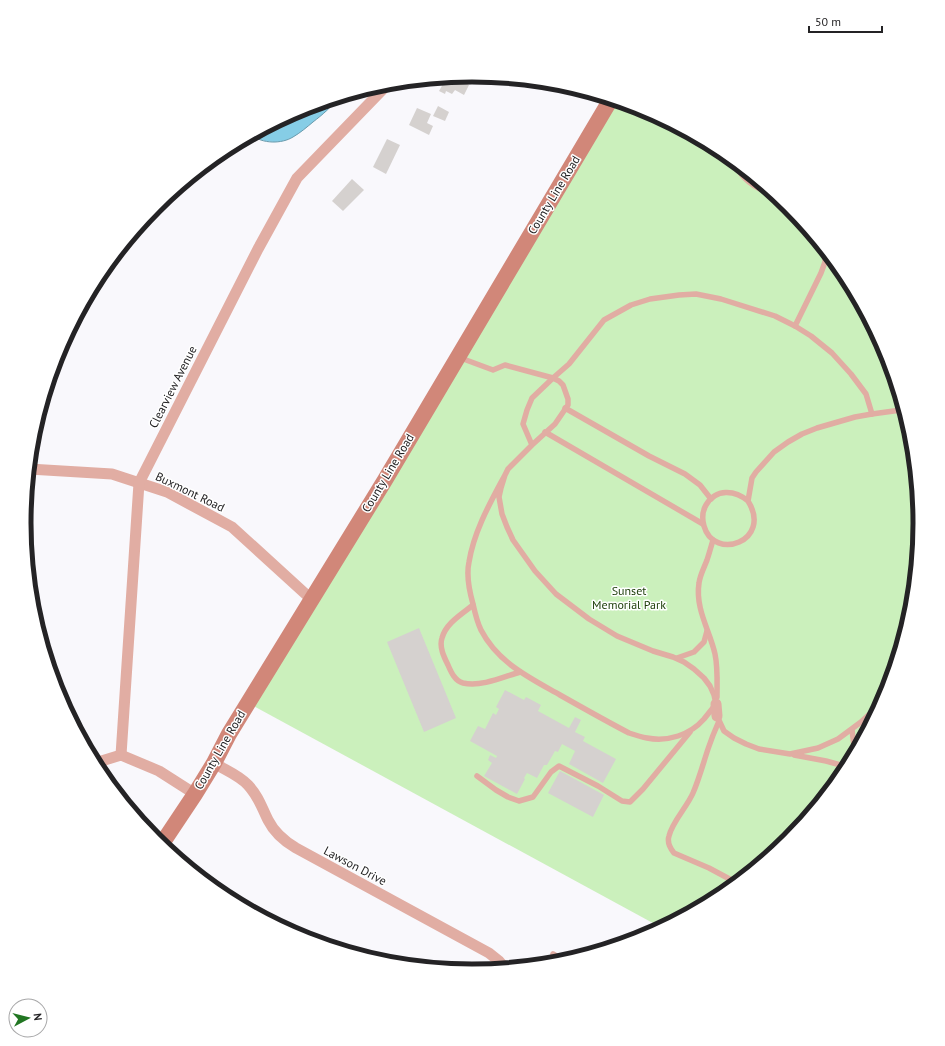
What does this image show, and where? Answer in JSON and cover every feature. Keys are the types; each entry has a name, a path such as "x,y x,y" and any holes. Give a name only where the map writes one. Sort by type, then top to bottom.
{"main road":[{"name":"County Line Road","path":"165,839 214,763 229,734 385,480 608,103"}],"street":[{"name":"Clearview Avenue","path":"121,755 139,483 258,249 297,178 380,92"},
{"name":"Buxmont Road","path":"35,469 112,474 167,492 232,527 311,599"},
{"path":"716,704 718,718"},
{"path":"101,762 121,755 159,771 195,794"},
{"name":"Lawson Drive","path":"214,763 248,784 257,796 268,820 284,841 489,954 502,964"}],"lane":[{"path":"740,172 753,185 765,192"},
{"path":"795,326 821,273 824,256"},
{"path":"532,445 523,424 526,410 532,398 569,364 604,320 631,305 660,297 679,294 696,294 713,297 774,316 795,326 822,344 842,363 866,394 872,414"},
{"path":"458,357 493,370 505,365 553,378 559,381 562,385 566,391 568,399 568,405 555,424 511,465 505,475 482,521 472,546 468,563 469,590 476,617 490,644 500,656 520,672 629,733 660,740 680,736 704,720 716,704 710,686 694,669 677,658 653,651 617,636 589,620 556,594 541,579 513,540 502,514 499,498 505,475"},
{"path":"565,408 649,456 685,474 700,485 711,499"},
{"path":"748,501 752,478 756,472 774,452 788,442 817,428 872,414 899,410"},
{"path":"545,432 703,524"},
{"path":"726,492 742,496 748,501 753,508 755,517 751,533 745,539 738,543 729,545 721,544 713,540 708,535 703,524 703,517 704,510 711,499 718,494 726,492"},
{"path":"713,540 699,584 699,596 700,611 715,655 718,718 699,778 692,795 672,828 668,837 668,844 674,853 709,868 731,880"},
{"path":"473,605 455,619 441,639 442,652 452,674 461,682 474,684 495,680 520,672"},
{"path":"677,658 694,652 704,642 707,631"},
{"path":"790,754 818,748 838,739 852,730 870,714"},
{"path":"718,718 724,731 734,738 759,749 842,765"},
{"path":"477,776 496,790 519,801 533,797 551,772 559,766 598,786 622,801 630,802 643,789 693,728"},
{"path":"852,730 854,746"},
{"path":"553,954 557,956"}],"green space":[{"name":"Sunset Memorial Park","path":"607,103 641,115 668,127 718,156 764,191 785,211 823,254 855,302 868,328 891,381 899,409 906,437 913,494 913,552 910,581 906,609 891,665 855,744 823,792 804,814 764,855 741,873 718,890 656,925 248,703"}],"water":[{"path":"332,105 301,132 288,139 278,142 257,138 277,127"}],"building":[{"path":"444,82 464,82 469,85 464,95 455,90 452,94 446,91 445,94 439,91"},
{"path":"438,106 449,112 445,121 433,116"},
{"path":"417,108 431,114 427,123 433,126 429,135 409,125"},
{"path":"387,139 400,145 386,174 373,167"},
{"path":"352,179 364,190 343,211 332,201"},
{"path":"419,628 456,718 424,732 387,642"},
{"path":"505,690 524,700 526,697 541,705 538,711 569,728 575,717 581,720 575,732 585,737 583,741 616,759 603,783 569,764 575,751 562,744 558,752 555,751 547,765 544,765 537,778 527,773 517,794 484,776 492,763 488,760 490,755 496,758 497,756 470,741 478,726 485,729 493,713 496,715 499,709 496,707"},
{"path":"560,771 604,795 593,817 548,793"}]}
